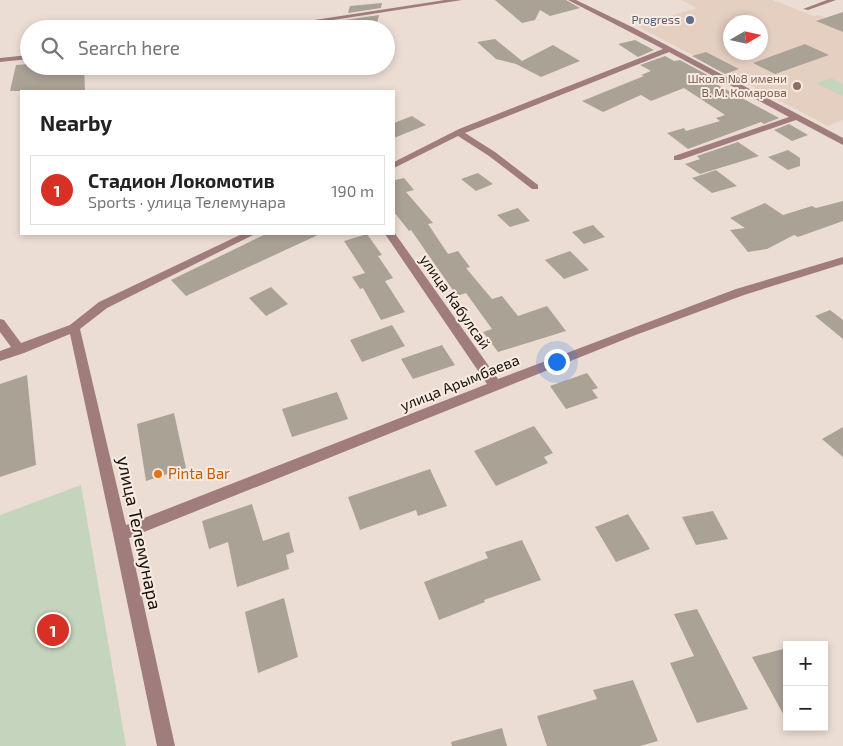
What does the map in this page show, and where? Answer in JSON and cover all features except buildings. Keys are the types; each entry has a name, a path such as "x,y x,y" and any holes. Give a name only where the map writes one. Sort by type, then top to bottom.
{"street":[{"path":"321,20 459,0"},
{"path":"571,0 669,49 843,142"},
{"path":"806,9 833,0"},
{"path":"395,165 461,132 669,49"},
{"path":"0,60 20,57"},
{"path":"677,158 796,117"},
{"path":"461,132 534,187"},
{"path":"0,356 74,328 103,305 248,235"},
{"name":"улица Кабулсай","path":"391,235 496,386"},
{"name":"улица Арымбаева","path":"121,534 629,333 740,292 843,260"},
{"path":"0,323 20,350"},
{"name":"улица Телемунара","path":"74,328 121,534 166,746"}],"shaded area":[{"name":"Школа №8 имени В. М. Комарова","path":"681,0 773,0 813,16 819,15 843,25 843,120 828,126 637,26 697,8"}],"green space":[{"path":"831,78 843,84 843,96 816,83"},
{"path":"81,485 126,746 0,746 0,515"}],"place":[{"name":"Progress","path":"690,20"},
{"name":"Школа №8 имени В. М. Комарова","path":"797,86"},
{"name":"Pinta Bar","path":"158,474"},
{"name":"Стадион Локомотив","path":"53,630"}]}
